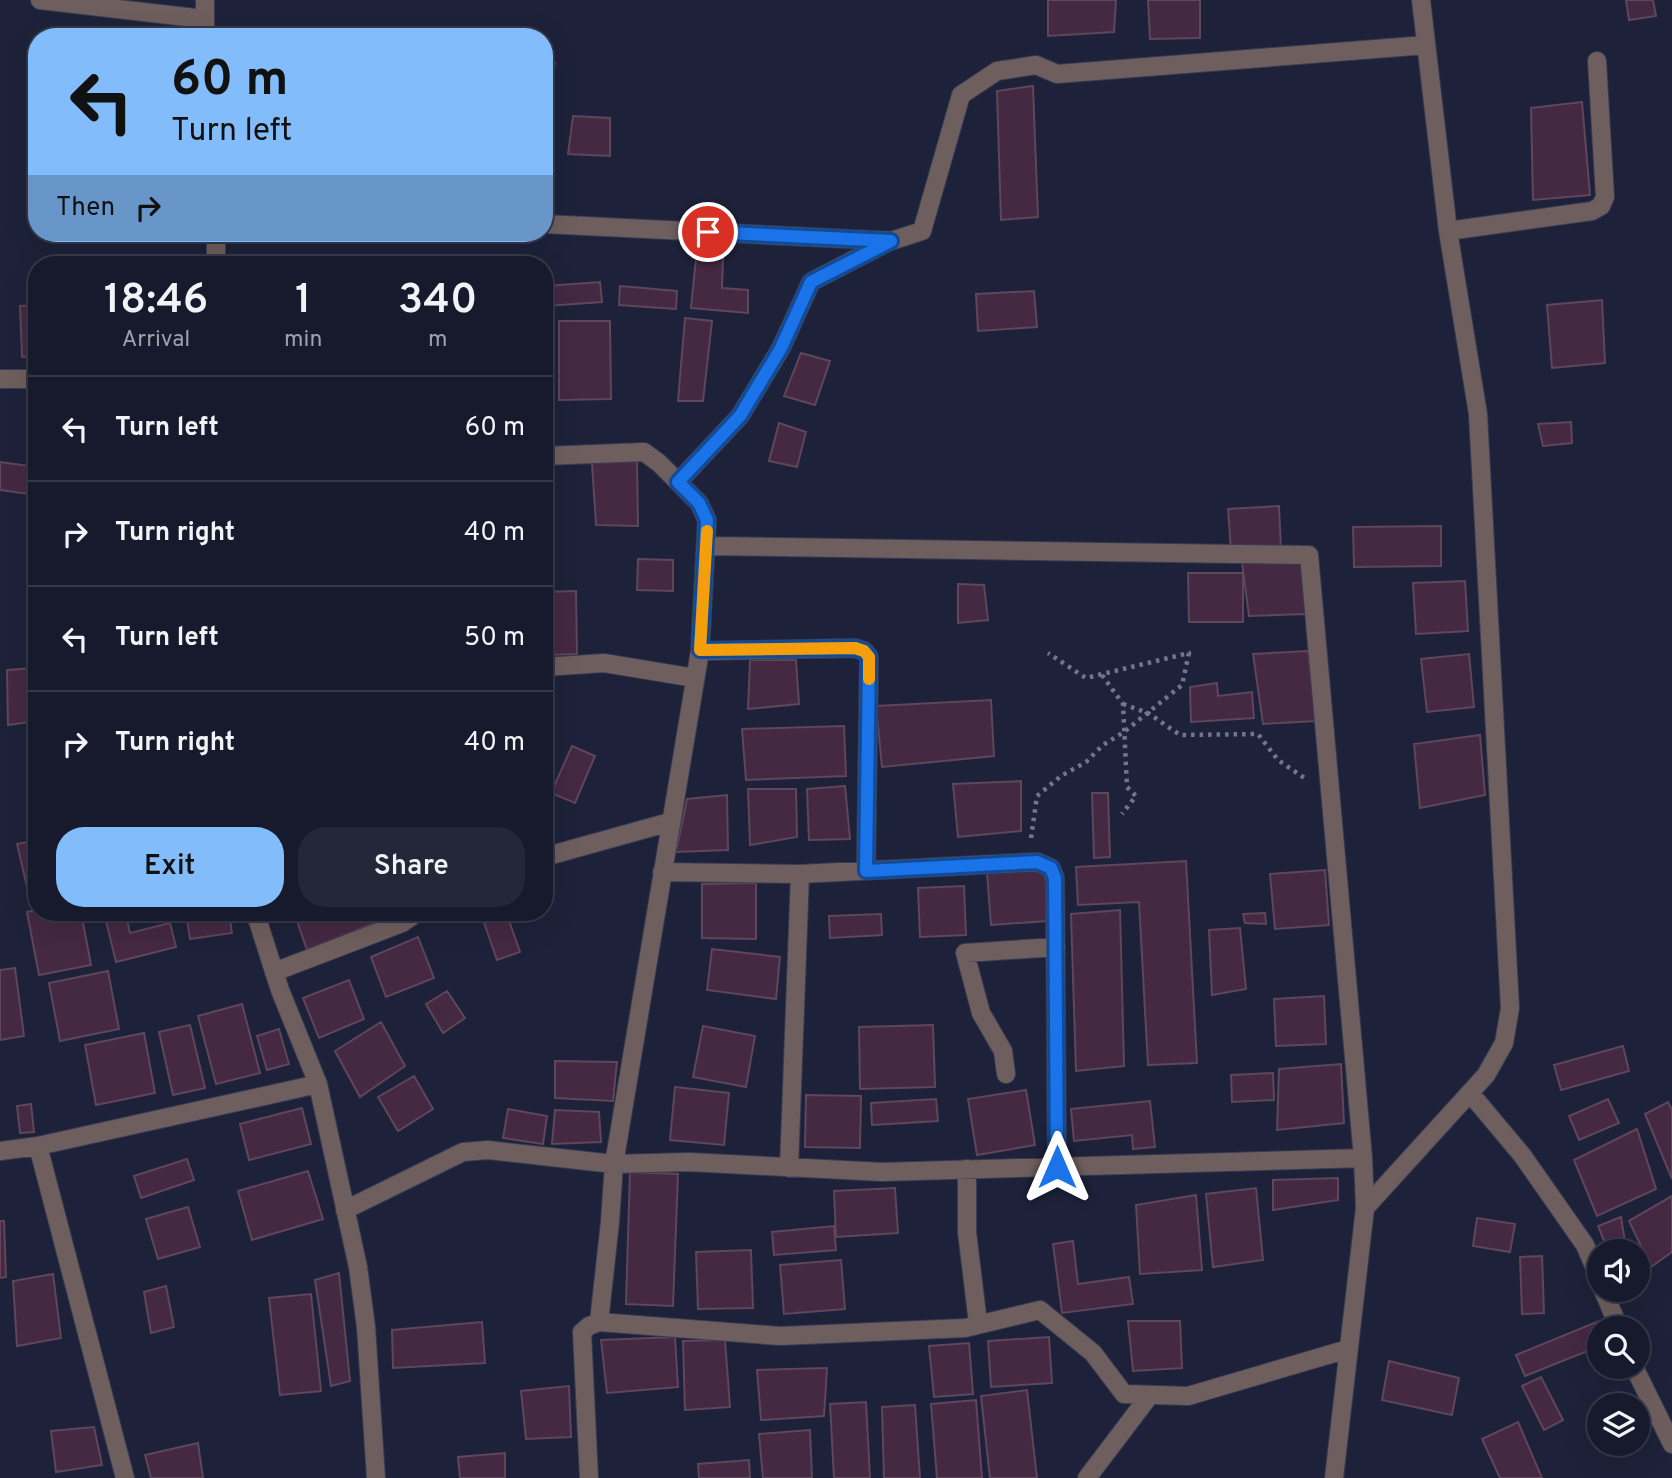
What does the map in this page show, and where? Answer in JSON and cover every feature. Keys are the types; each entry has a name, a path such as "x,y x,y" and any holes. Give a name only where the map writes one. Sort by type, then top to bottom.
{"street":[{"path":"40,0 205,28 205,0"},
{"path":"1365,1208 1486,1075 1504,1043 1510,1008 1482,456 1478,414 1448,231 1420,0"},
{"path":"678,482 740,416 781,348 811,282 891,241 922,231 961,95 997,71 1036,65 1058,74 1426,44"},
{"path":"1448,231 1592,211 1601,206 1605,197 1597,61"},
{"path":"553,224 891,241"},
{"path":"0,379 28,379"},
{"path":"553,456 644,452 699,503 707,520 700,650 614,1164 599,1322"},
{"path":"706,546 1309,555 1363,1158 1365,1208 1334,1478"},
{"path":"700,650 855,648 864,651 869,657 866,871"},
{"path":"553,666 604,663 695,678"},
{"path":"553,854 670,822"},
{"path":"662,872 800,874 1037,862 1051,868 1055,878 1057,1167"},
{"path":"789,1168 800,874"},
{"path":"258,921 274,972 318,1084 358,1267 366,1327 376,1478"},
{"path":"274,972 405,921"},
{"path":"1006,1074 1003,1051 981,1013 965,953 1056,947"},
{"path":"0,1151 37,1146 318,1084"},
{"path":"1470,1093 1522,1155 1587,1250"},
{"path":"37,1146 125,1478"},
{"path":"345,1210 463,1152 488,1150 614,1164 689,1162 882,1172 1363,1158"},
{"path":"967,1169 967,1232 978,1323"},
{"path":"589,1478 582,1332 599,1322 780,1336 965,1328 1040,1310 1093,1353 1124,1394 1150,1395 1188,1396 1348,1349"},
{"path":"1640,1379 1672,1444"},
{"path":"1087,1478 1150,1395"}],"path":[{"path":"1028,863 1037,796 1061,776 1086,762 1103,745 1124,732 1182,685 1189,653 1086,678 1048,653"},
{"path":"1102,675 1124,704 1148,713 1180,735 1258,734 1278,760 1331,796"},
{"path":"1122,814 1136,796 1127,786 1124,704"}],"building":[{"path":"1048,0 1116,0 1114,32 1048,36"},
{"path":"1148,0 1200,0 1200,38 1150,39"},
{"path":"1626,0 1653,0 1656,16 1629,20"},
{"path":"1033,86 1038,217 1001,220 997,91"},
{"path":"1582,102 1590,195 1533,200 1531,108"},
{"path":"573,116 610,118 610,156 568,154"},
{"path":"696,258 723,258 722,288 748,290 748,313 691,308"},
{"path":"600,282 602,302 553,306 553,285"},
{"path":"620,286 677,291 676,309 619,305"},
{"path":"1034,291 1037,327 978,331 976,294"},
{"path":"1602,300 1605,363 1552,368 1547,305"},
{"path":"20,306 28,306 28,357 22,357"},
{"path":"685,318 712,321 703,401 678,401"},
{"path":"559,321 610,321 611,399 559,400"},
{"path":"801,353 830,361 815,405 784,396"},
{"path":"1571,422 1572,443 1543,446 1538,424"},
{"path":"779,423 806,432 797,467 769,461"},
{"path":"637,461 638,526 596,525 592,463"},
{"path":"0,462 28,466 28,494 0,490"},
{"path":"1279,506 1281,550 1231,550 1228,509"},
{"path":"1441,526 1441,566 1354,567 1353,527"},
{"path":"638,559 673,560 673,591 637,590"},
{"path":"1242,562 1303,562 1307,614 1249,616"},
{"path":"1188,573 1243,573 1243,622 1189,622"},
{"path":"1465,581 1468,631 1416,634 1413,583"},
{"path":"958,584 984,585 988,620 958,623"},
{"path":"576,591 577,654 553,655 553,592"},
{"path":"1308,651 1316,721 1263,724 1253,654"},
{"path":"1469,654 1474,707 1427,712 1421,659"},
{"path":"750,660 796,660 799,704 748,709"},
{"path":"28,668 28,722 8,725 7,670"},
{"path":"1217,683 1218,696 1252,692 1254,718 1191,722 1190,687"},
{"path":"991,700 994,756 882,767 876,706"},
{"path":"844,726 846,776 746,780 742,729"},
{"path":"1480,735 1485,795 1420,808 1414,744"},
{"path":"572,746 595,756 575,803 553,794"},
{"path":"1021,781 1021,831 958,837 953,784"},
{"path":"845,786 850,839 809,840 807,789"},
{"path":"748,789 796,789 797,837 750,845"},
{"path":"1092,793 1108,793 1110,857 1094,858"},
{"path":"727,795 728,850 676,852 687,799"},
{"path":"28,842 27,887 17,844"},
{"path":"1186,861 1197,1063 1148,1065 1139,902 1078,905 1076,867"},
{"path":"1045,869 1048,921 991,925 987,873"},
{"path":"1325,870 1329,925 1275,929 1270,874"},
{"path":"756,883 756,939 702,938 702,884"},
{"path":"964,886 966,935 920,937 918,888"},
{"path":"1120,910 1124,1066 1076,1071 1071,914"},
{"path":"1265,913 1266,924 1245,923 1243,914"},
{"path":"881,914 882,935 830,938 829,916"},
{"path":"29,921 83,921 91,965 39,975"},
{"path":"106,921 127,921 130,933 170,923 176,947 116,962"},
{"path":"187,921 230,921 232,933 190,939"},
{"path":"297,921 374,921 375,923 307,950"},
{"path":"483,921 509,921 520,952 497,960"},
{"path":"1240,928 1246,989 1212,995 1209,930"},
{"path":"418,937 434,978 386,997 371,957"},
{"path":"712,949 780,957 776,999 707,990"},
{"path":"15,968 24,1036 0,1040 0,970"},
{"path":"108,971 119,1029 60,1041 49,983"},
{"path":"349,980 364,1019 319,1038 303,998"},
{"path":"447,991 465,1018 443,1033 426,1004"},
{"path":"1324,996 1326,1044 1276,1046 1274,999"},
{"path":"242,1004 260,1073 216,1084 198,1016"},
{"path":"381,1022 405,1066 360,1097 335,1051"},
{"path":"190,1025 205,1088 173,1095 159,1032"},
{"path":"933,1025 935,1087 860,1089 859,1027"},
{"path":"703,1026 755,1036 746,1087 693,1077"},
{"path":"279,1029 289,1064 267,1070 257,1036"},
{"path":"144,1033 155,1093 96,1105 85,1045"},
{"path":"1623,1046 1629,1071 1561,1090 1554,1065"},
{"path":"555,1061 617,1062 613,1101 555,1098"},
{"path":"1341,1064 1344,1123 1277,1130 1279,1069"},
{"path":"1273,1073 1274,1100 1232,1102 1231,1075"},
{"path":"414,1076 433,1109 398,1131 378,1097"},
{"path":"675,1087 729,1093 724,1145 670,1140"},
{"path":"1026,1090 1035,1145 977,1155 968,1099"},
{"path":"806,1095 861,1096 860,1148 805,1147"},
{"path":"936,1099 938,1121 872,1125 871,1103"},
{"path":"1608,1099 1619,1123 1579,1140 1569,1116"},
{"path":"1150,1101 1155,1147 1133,1149 1132,1135 1074,1141 1071,1109"},
{"path":"1668,1102 1672,1110 1672,1179 1645,1114"},
{"path":"31,1104 34,1132 20,1133 17,1106"},
{"path":"302,1108 311,1144 249,1160 240,1124"},
{"path":"508,1109 547,1116 543,1144 503,1138"},
{"path":"555,1110 599,1112 601,1142 552,1144"},
{"path":"1637,1129 1656,1189 1597,1216 1574,1160"},
{"path":"187,1159 194,1180 141,1198 134,1176"},
{"path":"308,1171 323,1219 252,1240 238,1191"},
{"path":"630,1172 678,1174 673,1306 626,1304"},
{"path":"1338,1178 1338,1200 1273,1210 1273,1180"},
{"path":"895,1188 898,1233 836,1237 834,1191"},
{"path":"1256,1188 1263,1260 1213,1267 1206,1194"},
{"path":"1196,1195 1202,1270 1140,1274 1136,1205"},
{"path":"1672,1196 1672,1252 1651,1267 1650,1239 1638,1239 1629,1221"},
{"path":"188,1207 200,1247 158,1259 146,1219"},
{"path":"1621,1217 1625,1239 1603,1239 1598,1226"},
{"path":"1477,1218 1515,1224 1510,1252 1473,1246"},
{"path":"0,1221 4,1221 6,1277 0,1278"},
{"path":"834,1226 836,1250 774,1255 772,1232"},
{"path":"1073,1241 1078,1284 1129,1277 1133,1304 1062,1313 1053,1244"},
{"path":"751,1250 753,1308 698,1309 696,1252"},
{"path":"1542,1256 1544,1313 1522,1314 1520,1257"},
{"path":"841,1260 845,1309 784,1314 780,1265"},
{"path":"339,1273 350,1381 331,1386 315,1280"},
{"path":"53,1274 61,1338 17,1346 13,1281"},
{"path":"166,1286 174,1327 151,1333 144,1292"},
{"path":"311,1294 321,1391 280,1395 269,1298"},
{"path":"1128,1321 1180,1321 1182,1368 1133,1371"},
{"path":"482,1322 485,1363 393,1368 392,1330"},
{"path":"1587,1326 1587,1351 1525,1376 1516,1355"},
{"path":"675,1337 678,1387 607,1393 601,1340"},
{"path":"1049,1337 1052,1383 991,1387 988,1341"},
{"path":"725,1340 730,1407 685,1410 683,1341"},
{"path":"969,1343 973,1394 934,1397 929,1346"},
{"path":"1389,1361 1459,1378 1452,1415 1382,1400"},
{"path":"827,1368 824,1416 761,1420 757,1370"},
{"path":"1541,1377 1563,1420 1544,1430 1522,1386"},
{"path":"569,1386 571,1437 526,1439 521,1391"},
{"path":"1027,1390 1037,1478 990,1478 981,1396"},
{"path":"976,1400 982,1478 937,1478 931,1404"},
{"path":"866,1402 870,1478 834,1478 830,1404"},
{"path":"915,1405 920,1478 884,1478 882,1407"},
{"path":"1518,1422 1542,1478 1500,1478 1482,1439"},
{"path":"94,1427 102,1465 56,1472 51,1431"},
{"path":"810,1430 812,1478 763,1478 759,1434"},
{"path":"198,1443 203,1478 151,1478 145,1455"},
{"path":"505,1453 505,1478 460,1478 458,1457"},
{"path":"749,1460 750,1478 699,1478 698,1464"}],"slow traffic":[{"path":"707,531 700,650 855,648 864,651 869,657 869,679"}],"route":[{"path":"708,232 891,241 811,282 781,348 740,416 678,482 699,503 707,520 700,650 855,648 864,651 869,657 866,871 948,869 1037,862 1051,868 1055,878 1057,1167"}]}
